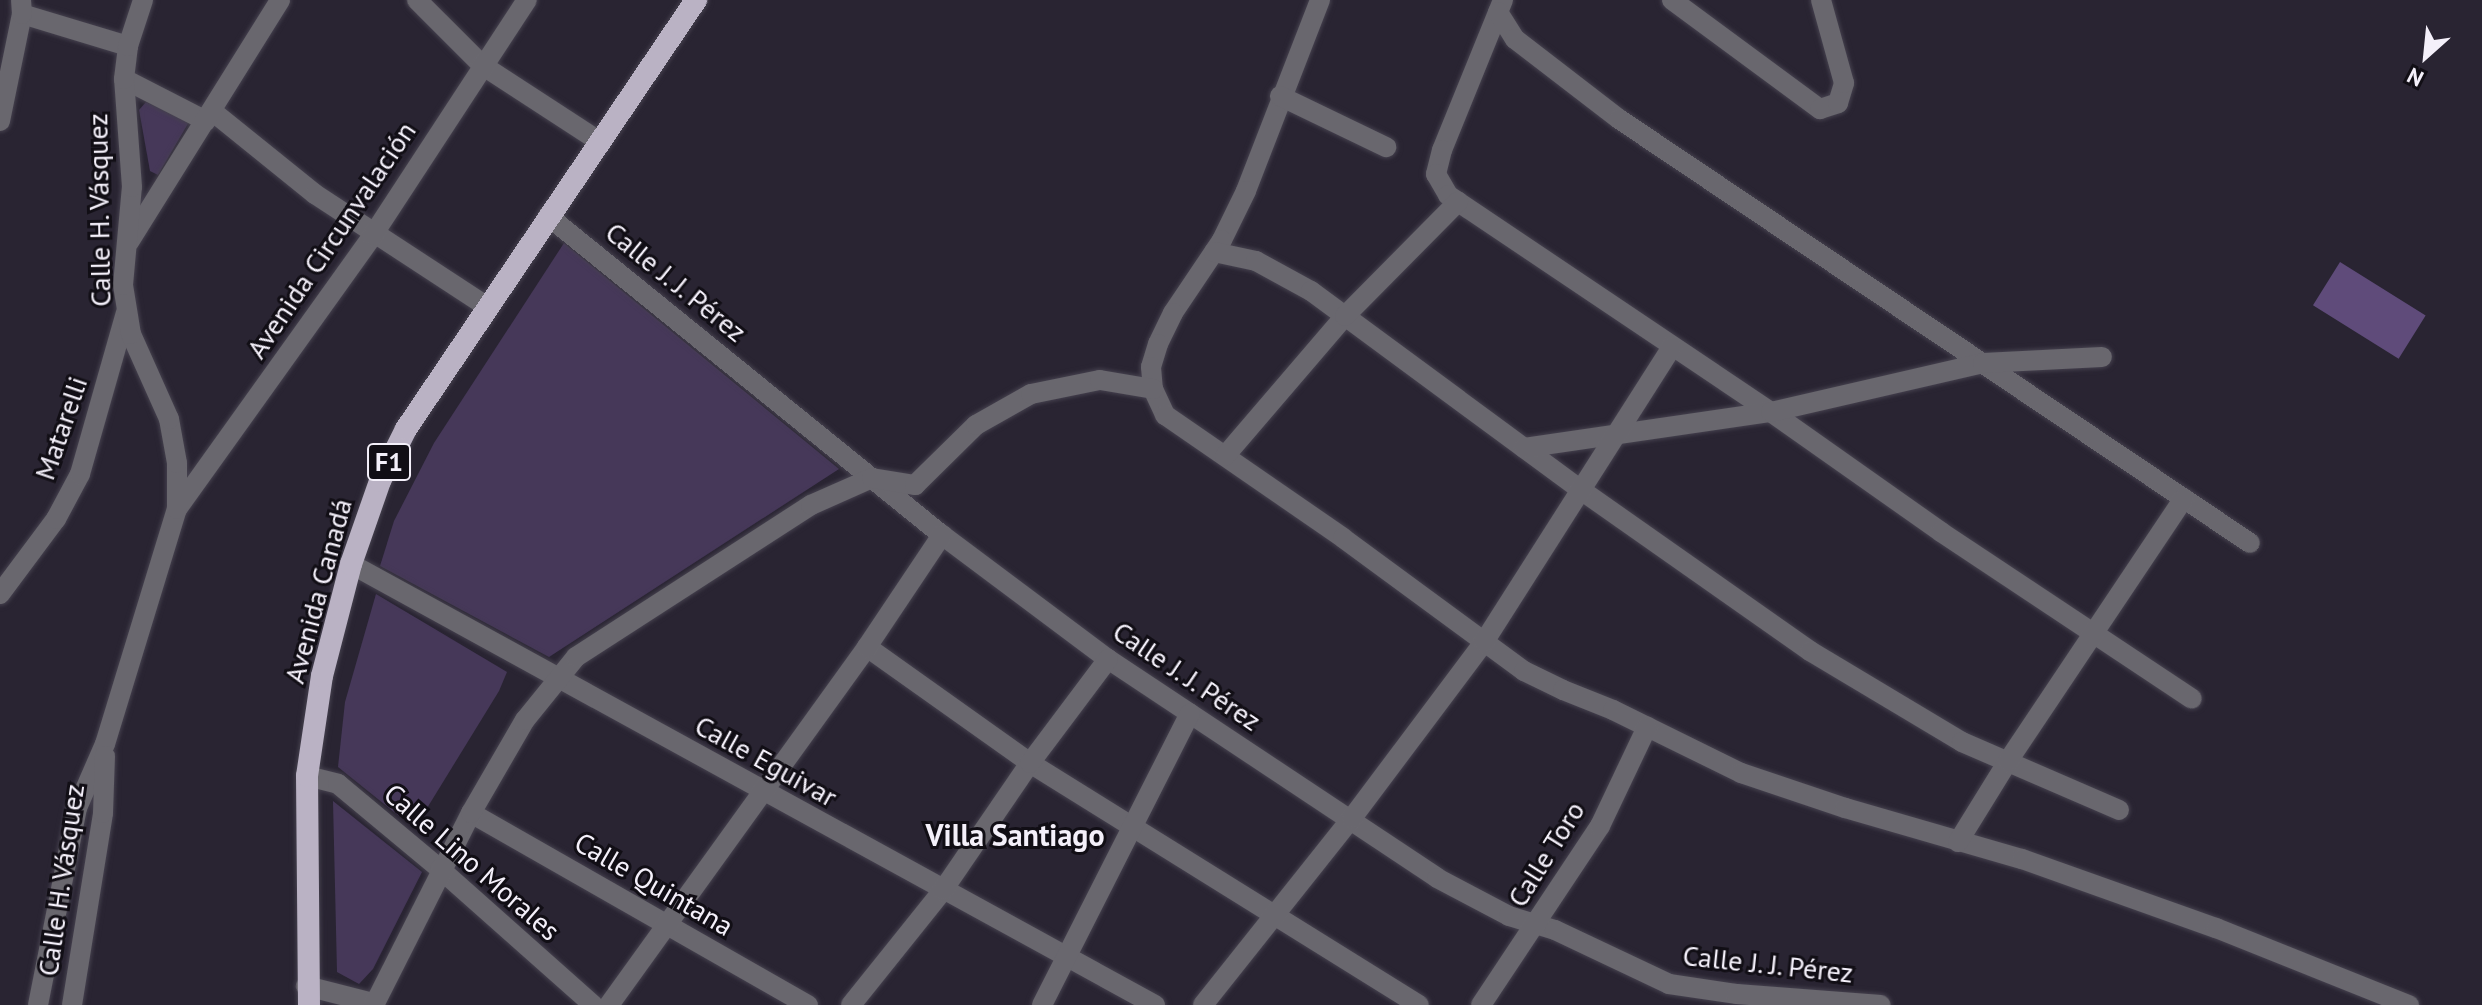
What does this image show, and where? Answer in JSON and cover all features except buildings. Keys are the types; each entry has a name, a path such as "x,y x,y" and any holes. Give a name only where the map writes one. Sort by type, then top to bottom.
{"highway":[{"name":"Avenida Canadá","path":"307,995 307,776 322,676 351,564 380,481 406,429 696,0"}],"street":[{"name":"Calle H. Vásquez","path":"143,0 128,46 124,79 132,187 123,285 131,334 169,419 177,463 177,509"},
{"path":"127,245 280,0"},
{"path":"417,0 482,65 600,142"},
{"name":"Avenida Circunvalación","path":"177,509 373,235 527,0"},
{"path":"1320,0 1280,96 1246,191 1214,252 1173,313 1158,344 1151,367 1153,389 1165,415 1524,671 1741,773 1958,842 2022,859 2216,928 2409,1005"},
{"path":"1672,0 1820,109 1838,103 1844,83 1821,0"},
{"path":"1501,6 1436,174 1448,195 1771,412 1941,532 2192,699"},
{"path":"1501,6 1515,39 1619,119 1790,237 2250,543"},
{"path":"0,121 22,7 128,46"},
{"path":"124,79 209,116 373,235 488,307"},
{"path":"1280,96 1386,147"},
{"path":"1225,456 1345,316 1458,202"},
{"name":"Calle J. J. Pérez","path":"548,216 942,535 1108,659 1352,818 1437,878 1509,916 1555,930 1669,984 1737,994 1881,1005"},
{"path":"1214,252 1256,261 1311,291 1581,490 1810,651 1962,742 2119,810"},
{"name":"Matarelli","path":"0,594 56,519 80,474 127,309"},
{"path":"1203,1005 1271,915 1352,818 1484,642 1672,347"},
{"path":"1524,448 1771,412 1983,363 2102,357"},
{"path":"307,995 373,1004 440,869 525,720 576,657 811,505 872,478 915,485 976,425 1031,394 1100,380 1153,389"},
{"path":"1958,842 2008,761 2184,498"},
{"path":"105,744 177,509"},
{"path":"609,1005 867,647 942,535"},
{"name":"Calle Eguivar","path":"351,564 1155,1005"},
{"path":"867,647 1030,763 1419,1005"},
{"path":"851,1005 943,890 1030,763 1108,659"},
{"path":"1042,1005 1190,713"},
{"name":"Calle Toro","path":"1481,1005 1600,826 1647,727"},
{"name":"Calle H. Vásquez","path":"38,1005 77,808 105,744"},
{"name":"Calle H. Vásquez","path":"72,1005 103,813 105,744"},
{"name":"Calle Lino Morales","path":"307,776 338,784 440,869 593,1005"},
{"name":"Calle Quintana","path":"471,813 808,1005"},
{"path":"1669,984 1684,1005"}],"shaded area":[{"path":"146,102 189,122 158,175 150,171 139,110"},
{"path":"564,243 839,469 549,657 380,566 394,521 434,443"},
{"path":"2340,262 2426,316 2399,359 2313,305"},
{"path":"376,594 507,672 499,691 424,813 399,816 338,767 345,702"},
{"path":"333,801 422,872 373,969 359,984 337,972"}],"district":[{"name":"Villa Santiago","path":"1015,835"}]}
